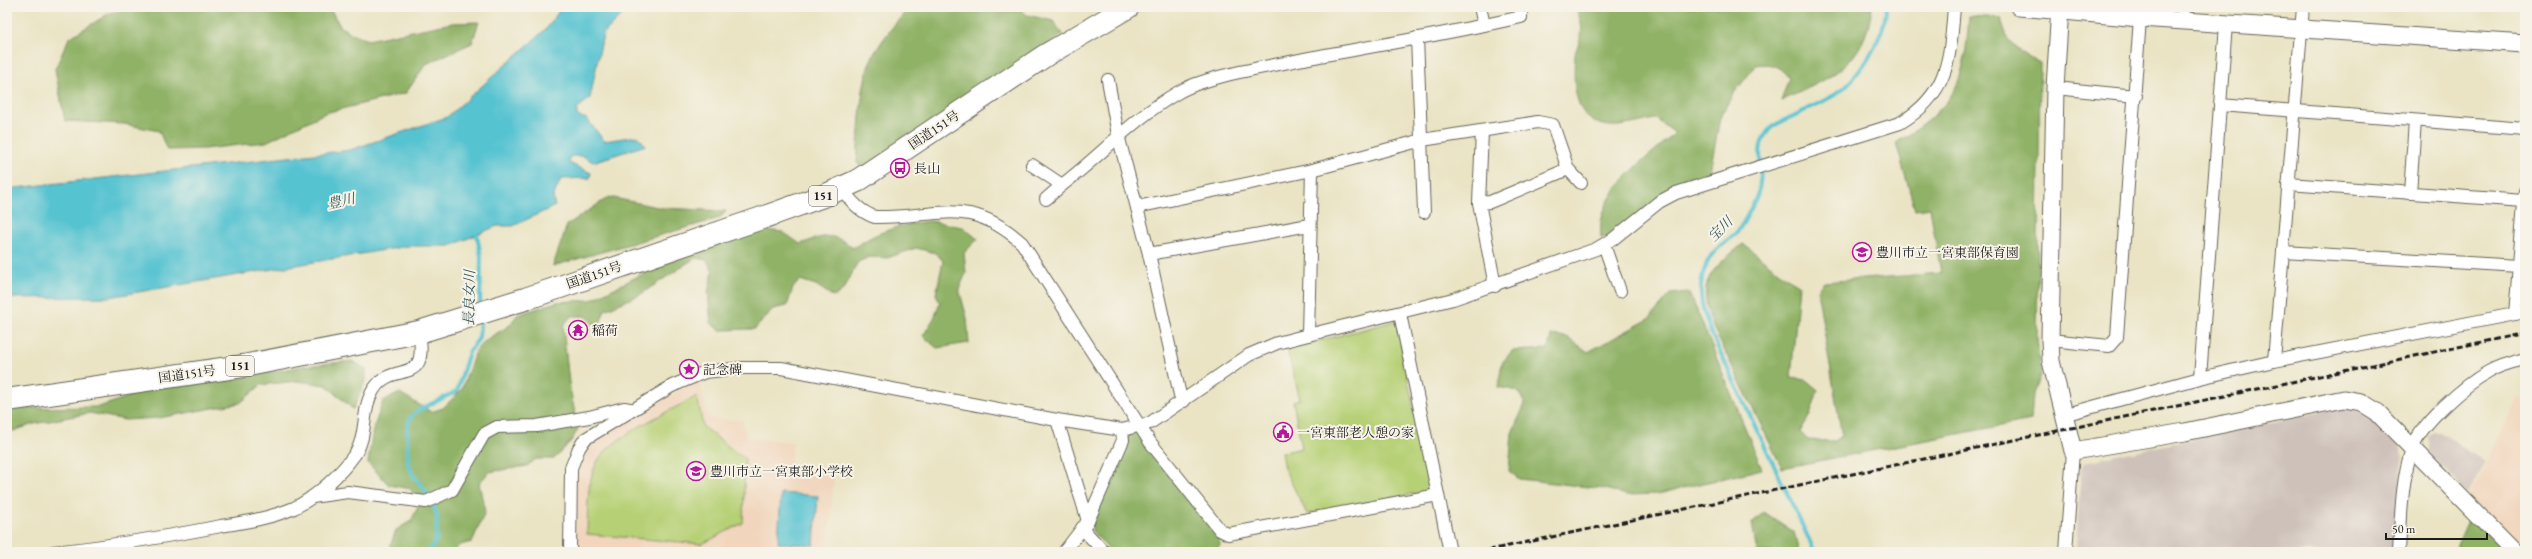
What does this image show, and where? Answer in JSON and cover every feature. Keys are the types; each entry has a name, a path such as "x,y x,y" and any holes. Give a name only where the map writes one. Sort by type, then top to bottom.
{"highway":[{"name":"国道151号","path":"7,400 243,366 419,332 477,314 759,219 842,188 928,135 1046,56 1128,7"}],"street":[{"path":"1480,7 1484,26"},
{"path":"1046,199 1118,135 1177,93 1194,85 1265,67 1484,26 1521,16 1521,7"},
{"path":"570,552 571,468 579,448 593,434 633,409 672,386 705,372 742,368 781,368 1057,420 1122,430 1140,426 1150,423 1184,401 1249,355 1277,343 1400,314 1495,286 1604,245 1659,202 1676,193 1735,172 1900,123 1920,112 1932,97 1947,65 1954,7"},
{"path":"2019,7 2060,9 2140,18 2183,14 2226,24 2525,44"},
{"path":"2274,360 2303,7"},
{"path":"2060,9 2055,88 2050,340 2051,361 2073,451 2066,552"},
{"path":"2050,340 2109,346 2116,337 2136,96 2140,18"},
{"path":"2200,378 2226,24"},
{"path":"1417,38 1424,212"},
{"path":"1108,80 1118,135 1149,254 1180,395 1184,401"},
{"path":"2055,88 2136,96"},
{"path":"2220,105 2525,129"},
{"path":"2410,193 2415,121"},
{"path":"1137,207 1312,170 1422,140 1538,122 1553,125 1568,169 1580,183"},
{"path":"1482,131 1479,203 1495,286"},
{"path":"1032,165 1062,185"},
{"path":"1479,203 1490,202 1568,169"},
{"path":"1308,335 1309,225 1312,170"},
{"path":"2063,415 2200,378 2274,360 2520,313 2519,266 2525,196 2410,193 2288,184"},
{"path":"842,188 849,199 866,213 875,217 951,212 989,219 1004,228 1022,243 1038,265 1150,442 1220,530 1228,534 1438,495"},
{"path":"1149,254 1309,225"},
{"path":"1604,245 1620,291"},
{"path":"2283,252 2519,266"},
{"path":"1400,314 1448,547"},
{"path":"53,552 124,544 266,518 293,508 312,497 354,455 361,439 369,398 375,387 384,378 413,370 420,360 422,348 419,332"},
{"path":"2399,552 2402,506 2412,449 2426,426 2469,384 2505,364 2525,359"},
{"path":"2073,451 2185,432 2344,399 2361,402 2377,412 2514,552"},
{"path":"312,497 348,492 426,502 441,497 455,485 484,434 497,427 537,426 589,417 624,408 633,409"},
{"path":"1057,420 1085,525 1104,552"},
{"path":"1064,552 1085,525 1123,440 1122,430"}],"shaded area":[{"name":"豊川市立一宮東部小学校","path":"696,382 700,384 708,418 743,421 746,438 793,442 790,466 834,475 828,552 576,552 576,479 585,455 597,439 633,416"},
{"path":"2518,397 2525,402 2525,550 2469,497"},
{"path":"2348,406 2376,419 2402,450 2403,459 2394,552 2076,552 2081,468 2085,462"},
{"path":"2434,432 2440,432 2485,461 2468,495 2429,453 2429,437"}],"green space":[{"path":"137,7 329,7 340,26 350,33 368,40 452,23 479,22 472,43 426,64 406,93 325,113 266,142 204,149 167,150 159,131 124,124 65,121 55,69 69,38 110,13"},
{"path":"910,7 1017,7 1027,15 1053,21 1063,34 868,172 857,163 860,111 867,73 870,62 882,41"},
{"path":"1575,7 1872,7 1868,27 1862,44 1853,57 1842,68 1814,85 1781,101 1789,78 1782,70 1774,66 1766,64 1756,65 1731,97 1720,118 1709,176 1681,187 1644,210 1608,237 1601,238 1601,221 1606,206 1614,192 1637,166 1675,133 1656,119 1628,125 1611,126 1598,124 1589,118 1582,110 1575,89 1574,77 1575,54 1582,31 1580,19"},
{"path":"1969,16 2001,18 2003,27 2014,46 2025,55 2040,63 2037,340 2041,373 2033,394 2031,420 1782,468 1713,327 1706,299 1708,279 1721,263 1743,244 1787,278 1799,285 1791,378 1806,380 1818,390 1810,415 1800,432 1808,440 1835,441 1842,436 1817,290 1824,282 1941,273 1930,208 1915,210 1896,143 1932,116 1945,104 1954,92 1964,61"},
{"path":"609,197 662,208 726,211 720,218 553,266 567,225"},
{"path":"931,221 962,227 978,239 964,253 966,273 959,289 967,318 969,343 937,348 923,336 934,318 940,303 936,294 943,261 936,253 916,248 887,258 869,257 858,262 844,289 834,297 816,285 800,280 793,288 787,306 773,309 755,329 719,330 711,323 708,292 713,272 707,260 695,258 641,294 605,310 600,323 594,325 586,316 571,316 563,326 569,383 578,429 572,440 554,459 536,459 527,466 489,472 479,483 485,512 472,542 460,545 453,552 388,552 396,530 411,521 418,507 411,489 389,485 368,463 373,430 383,401 400,393 431,412 443,408 462,389 476,350 487,339 509,326 517,315 557,302 591,300 666,262 763,230 783,232 800,244 822,237 833,237 853,248 862,242 890,229"},
{"path":"1688,292 1696,308 1762,469 1658,494 1627,495 1605,489 1519,479 1509,471 1512,433 1525,404 1518,391 1498,387 1502,363 1512,351 1548,349 1551,335 1567,337 1588,352 1649,319 1671,294"},
{"path":"1396,321 1430,488 1428,491 1307,514 1284,468 1281,453 1302,448 1293,401 1300,399 1287,349"},
{"path":"352,361 366,369 366,380 353,409 326,385 297,381 261,385 240,403 159,418 125,420 90,413 34,424 7,433 7,408 99,407 154,388 223,381 304,366"},
{"path":"697,396 703,427 745,459 743,523 702,544 587,534 589,489 596,464 603,454 613,444 626,435"},
{"path":"1136,432 1143,436 1149,447 1219,538 1220,546 1214,551 1111,552 1092,531 1092,522 1127,437"},
{"path":"1764,512 1794,532 1799,552 1757,552 1752,523"},
{"path":"2470,516 2505,552 2454,552"}],"water":[{"name":"豊川","path":"562,7 634,7 623,14 603,34 590,98 577,109 577,116 587,119 604,141 637,136 646,145 593,162 583,156 570,156 569,163 591,173 590,178 561,179 553,197 555,206 513,226 497,226 450,246 408,246 109,297 7,298 7,189 350,150 447,117 547,28"},
{"path":"781,493 818,496 814,545 778,543"}],"waterway":[{"name":"宝川","path":"1815,552 1711,333 1703,309 1701,293 1702,276 1714,252 1740,229 1756,199 1761,172 1760,148 1766,133 1773,126 1821,103 1845,87 1862,67 1877,43 1882,30 1886,7"},
{"name":"長良女川","path":"476,231 481,256 480,305"},
{"name":"長良女川","path":"429,552 436,540 437,516 431,498 413,475 408,463 407,427 410,418 417,411 457,391 469,352 479,338 480,320"}],"railway":[{"path":"1480,552 2525,333"}],"place":[{"name":"長山","path":"900,168"},
{"name":"豊川市立一宮東部保育園","path":"1862,252"},
{"name":"稲荷","path":"578,330"},
{"name":"記念碑","path":"689,369"},
{"name":"一宮東部老人憩の家","path":"1283,432"},
{"name":"豊川市立一宮東部小学校","path":"696,471"}]}
